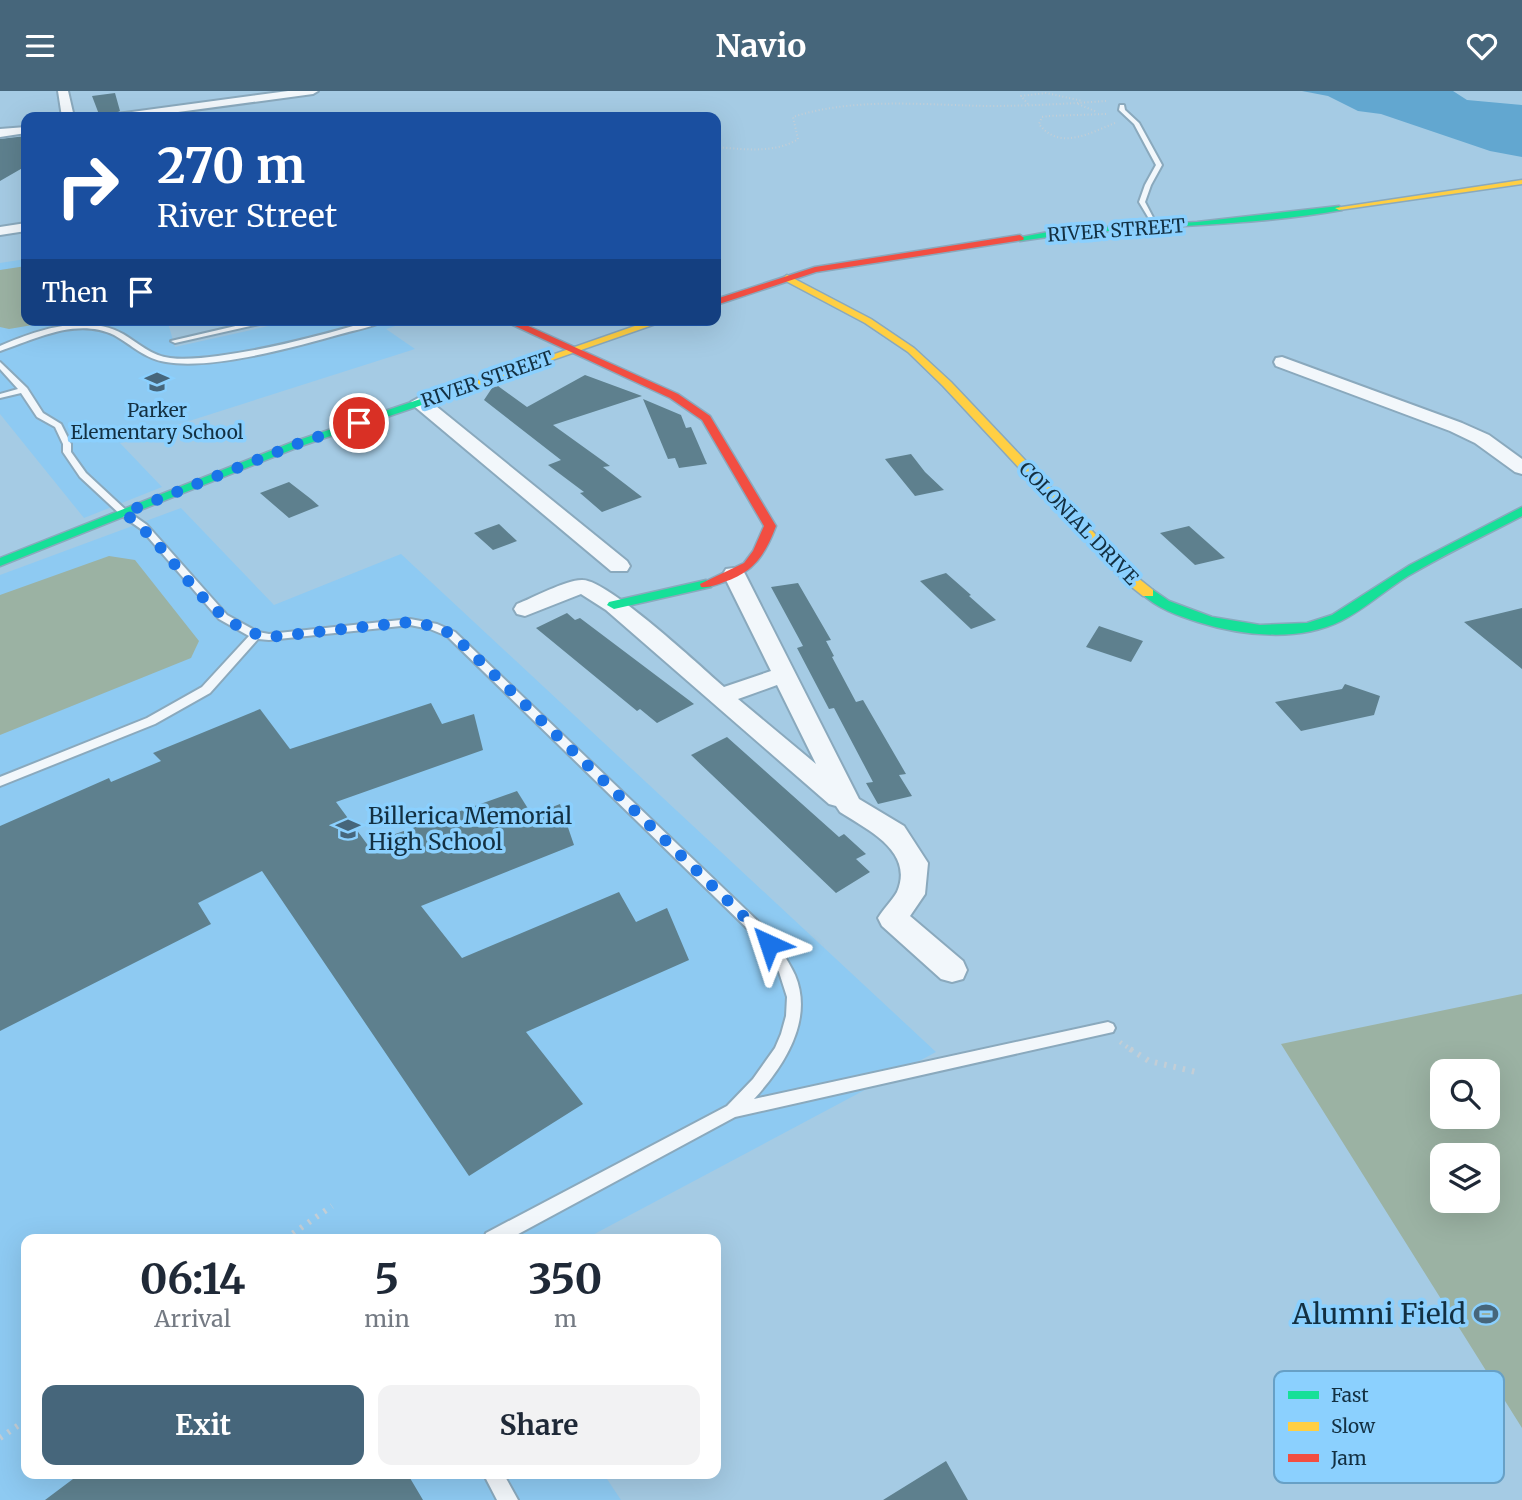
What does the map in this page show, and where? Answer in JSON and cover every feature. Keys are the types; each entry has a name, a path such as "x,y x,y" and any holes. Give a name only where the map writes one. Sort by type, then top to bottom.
{"main road":[{"name":"RIVER STREET","path":"721,300 815,269 920,251 1059,232 1292,215 1522,182"},
{"name":"COLONIAL DRIVE","path":"787,278 868,321 911,350 947,384 1128,577 1161,604 1187,614 1222,624 1262,630 1327,622 1401,575 1522,511"},
{"path":"520,326 674,396 706,418 770,526 757,559 734,574 646,599 614,605"},
{"name":"RIVER STREET","path":"0,562 297,444 645,326"}],"street":[{"path":"64,91 67,112"},
{"path":"222,91 233,107"},
{"path":"175,112 233,107 313,91"},
{"path":"0,133 21,131"},
{"path":"0,231 21,228"},
{"path":"1282,362 1456,426 1482,439 1522,468"},
{"path":"420,402 619,566"},
{"path":"734,574 849,806"},
{"path":"525,609 582,586 614,605 849,806 894,833 914,863 911,894 892,918 951,970"},
{"path":"721,696 783,675"}],"lane":[{"path":"1122,106 1122,110 1136,123 1159,165 1142,202 1156,226"},
{"path":"175,341 244,326"},
{"path":"0,349 44,332 77,327 112,332 145,355 177,362 236,356 360,326"},
{"path":"0,364 24,390 40,415 58,426 67,444 66,452 83,475 124,513 144,527 223,617 254,635 269,637 410,622 433,626 452,634 760,932 778,955 790,981 793,1012 786,1040 772,1068 754,1091 732,1111 501,1234"},
{"path":"0,396 24,390"},
{"path":"0,782 151,721 206,690 254,635"},
{"path":"732,1111 1108,1028"},
{"path":"496,1479 508,1500"}],"path":[{"path":"1030,105 1023,102 1021,96 1046,93 1087,102"},
{"path":"721,147 746,149 792,144 798,139 793,117 816,110 1107,101"},
{"path":"1077,104 1106,114 1048,116 1042,117 1039,124 1045,132 1073,140 1129,117"},
{"path":"1108,1028 1122,1045 1149,1061 1196,1072"},
{"path":"292,1234 332,1206"},
{"path":"0,1438 21,1423"}],"shaded area":[{"path":"1302,91 1453,91 1467,100 1522,105 1522,157 1490,151 1381,114 1358,111 1328,96"},
{"name":"Parker Elementary School","path":"21,260 21,326 169,326 175,347 269,326 395,326 386,329 415,349 120,443 162,487 84,518 0,414 0,263"},
{"name":"Billerica Memorial High School","path":"181,508 274,605 401,554 936,1052 594,1234 21,1234 21,1479 607,1479 621,1500 0,1500 0,575"}],"green space":[{"path":"21,267 21,326 27,326 9,329 0,327 0,270"},
{"path":"109,556 135,560 199,641 191,658 0,735 0,595"},
{"name":"Alumni Field","path":"1522,994 1522,1428 1504,1399 1504,1371 1486,1371 1281,1044"}],"building":[{"path":"115,93 120,111 98,112 92,96"},
{"path":"21,137 21,169 0,181 0,139"},
{"path":"585,375 642,396 553,425 610,466 603,467 642,497 602,512 580,493 584,492 548,465 561,460 484,400 492,388 498,386 527,407"},
{"path":"643,399 681,415 686,428 691,427 707,464 679,468 675,458 668,459"},
{"path":"911,454 944,490 915,496 885,459"},
{"path":"289,482 319,506 289,518 260,493"},
{"path":"499,524 517,541 493,550 474,533"},
{"path":"1189,526 1225,558 1195,565 1160,533"},
{"path":"946,573 996,620 971,629 920,581"},
{"path":"798,583 831,640 826,641 834,656 832,657 856,702 863,700 906,774 899,775 912,796 878,804 866,783 873,782 834,708 829,709 797,648 803,646 771,587"},
{"path":"1522,608 1522,669 1464,622"},
{"path":"567,613 575,620 580,618 694,704 657,723 640,709 637,711 536,628"},
{"path":"1099,626 1143,641 1131,662 1086,647"},
{"path":"1345,684 1380,696 1374,715 1301,731 1275,702 1342,689"},
{"name":"Billerica Memorial High School","path":"431,703 442,724 474,714 483,750 336,802 367,844 517,791 532,815 560,804 574,845 421,906 462,958 619,892 636,922 667,908 689,960 526,1032 583,1104 469,1176 262,871 198,903 211,924 0,1031 0,826 109,778 111,782 161,761 153,753 260,709 290,749"},
{"path":"727,737 839,837 844,834 866,854 856,859 870,872 836,893 691,755"},
{"path":"946,1461 968,1500 883,1500"},
{"path":"73,1479 411,1479 423,1500 45,1500"}],"traffic: fast":[{"path":"1020,238 1059,232 1197,224 1339,208"},
{"path":"0,562 297,444 465,387"},
{"path":"1148,593 1165,604 1209,621 1260,629 1307,627 1336,618 1414,567 1522,511"},
{"path":"614,605 706,584"}],"traffic: slow":[{"path":"1339,208 1522,182"},
{"path":"787,278 868,321 911,350 947,384 1128,577 1148,593"},
{"path":"465,387 644,326"}],"traffic: jam":[{"path":"721,300 815,270 1020,238"},
{"path":"520,326 674,396 706,418 770,526 760,551 748,565 741,571 706,584"}],"place":[{"name":"Parker Elementary School","path":"157,382"},
{"name":"Billerica Memorial High School","path":"348,829"},
{"name":"Alumni Field","path":"1486,1314"}],"route":[{"path":"359,423 297,444 124,513 144,527 223,617 254,635 269,637 410,622 433,626 452,634 760,932 769,944"}]}
